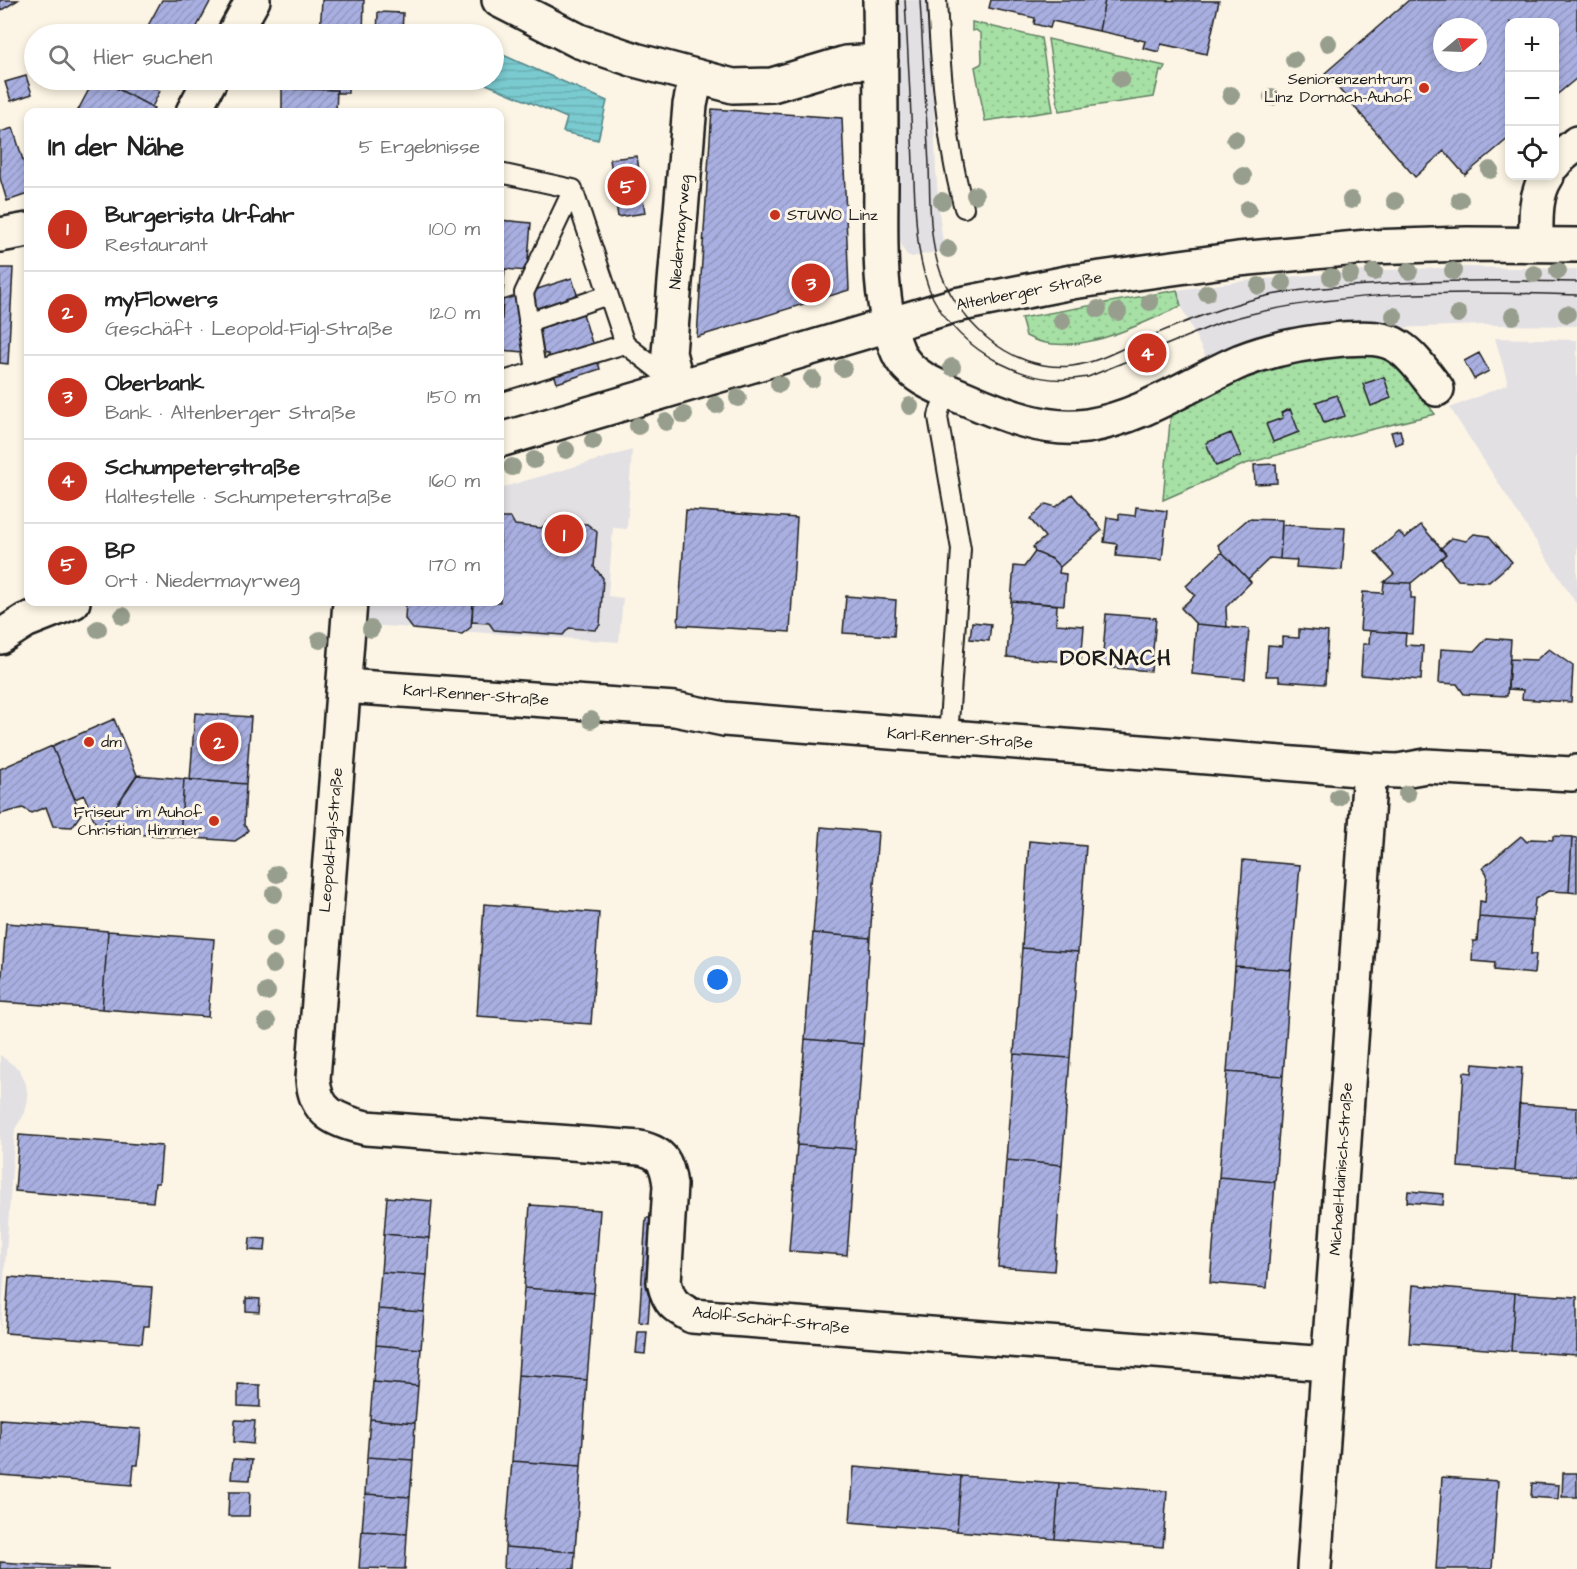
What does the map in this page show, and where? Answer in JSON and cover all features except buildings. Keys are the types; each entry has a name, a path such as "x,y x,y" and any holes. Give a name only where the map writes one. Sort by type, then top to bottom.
{"street":[{"path":"240,24 253,0"},
{"path":"499,0 579,41 733,86 761,86 793,80 846,63 881,61"},
{"path":"880,0 881,268 890,323 898,354 905,365 920,376 991,410 1037,423 1066,427 1086,426 1124,416 1268,352 1295,345 1361,338 1381,339 1399,347 1437,389"},
{"name":"Niedermayrweg","path":"678,386 669,353 690,105 696,77"},
{"path":"194,108 204,90"},
{"path":"1559,159 1577,143"},
{"path":"1536,244 1536,206 1544,180"},
{"path":"0,235 24,231"},
{"name":"Altenberger Straße","path":"504,439 890,323 990,298 1163,268 1269,255 1368,247 1577,245"},
{"path":"8,629 63,606"},
{"name":"Leopold-Figl-Straße","path":"313,1079 350,606"},
{"name":"Karl-Renner-Straße","path":"344,686 675,709 724,719 1370,770 1398,771 1426,766 1572,774 1577,772"},
{"name":"Michael-Hainisch-Straße","path":"1314,1569 1370,770"},
{"name":"Adolf-Schärf-Straße","path":"313,1079 318,1102 329,1114 345,1123 366,1128 640,1148 660,1155 668,1169 670,1185 664,1282 668,1298 676,1307 692,1316 1327,1364"}],"lane":[{"path":"937,0 945,97 964,208"},
{"path":"504,174 573,189"},
{"path":"573,189 625,344 678,386"},
{"path":"536,370 524,293 573,189"},
{"path":"528,322 608,295"},
{"path":"504,381 625,344"},
{"path":"948,737 961,549 938,417 946,398 955,394"}],"shaded area":[{"path":"893,0 930,0 936,171 944,250 912,257 907,255 902,248 900,239"},
{"path":"1466,267 1577,269 1577,326 1485,325 1392,328 1208,362 1181,306 1177,290 1251,280 1359,271"},
{"path":"1495,338 1577,340 1577,605 1450,408 1508,384"},
{"path":"632,450 627,529 613,528 608,596 623,598 619,642 367,625 369,606 504,606 504,487"},
{"path":"0,1055 20,1070 26,1084 28,1099 25,1113 15,1129 0,1337"}],"green space":[{"path":"972,22 1041,38 1053,111 985,121 975,67 982,61 981,34 976,30 972,31"},
{"path":"1048,39 1165,66 1163,72 1160,71 1154,97 1059,111"},
{"path":"1177,290 1181,306 1105,338 1084,343 1063,345 1044,343 1026,336 1021,318"},
{"path":"1348,353 1373,355 1391,364 1407,379 1435,414 1245,464 1163,500 1171,410 1257,371 1309,358"}],"water":[{"path":"504,55 607,101 598,140 563,132 567,118 500,90 504,90"}],"tram line":[{"path":"905,0 916,215 922,266 933,298 953,327 970,343 1011,368 1043,378 1088,377 1222,322 1307,303 1444,293 1577,295"},
{"path":"920,0 930,213 937,261 945,282 970,321 986,338 1026,361 1048,366 1081,364 1100,359 1215,311 1258,298 1299,290 1447,281 1577,282"}],"place":[{"name":"Seniorenzentrum Linz Dornach-Auhof","path":"1424,88"},
{"name":"BP","path":"627,186"},
{"name":"STUWO Linz","path":"775,215"},
{"name":"Oberbank","path":"811,283"},
{"name":"Schumpeterstraße","path":"1147,353"},
{"name":"Burgerista Urfahr","path":"564,534"},
{"name":"dm","path":"89,742"},
{"name":"myFlowers","path":"219,742"},
{"name":"Friseur im Auhof Christian Himmer","path":"214,821"}],"district":[{"name":"DORNACH","path":"1116,658"}]}
